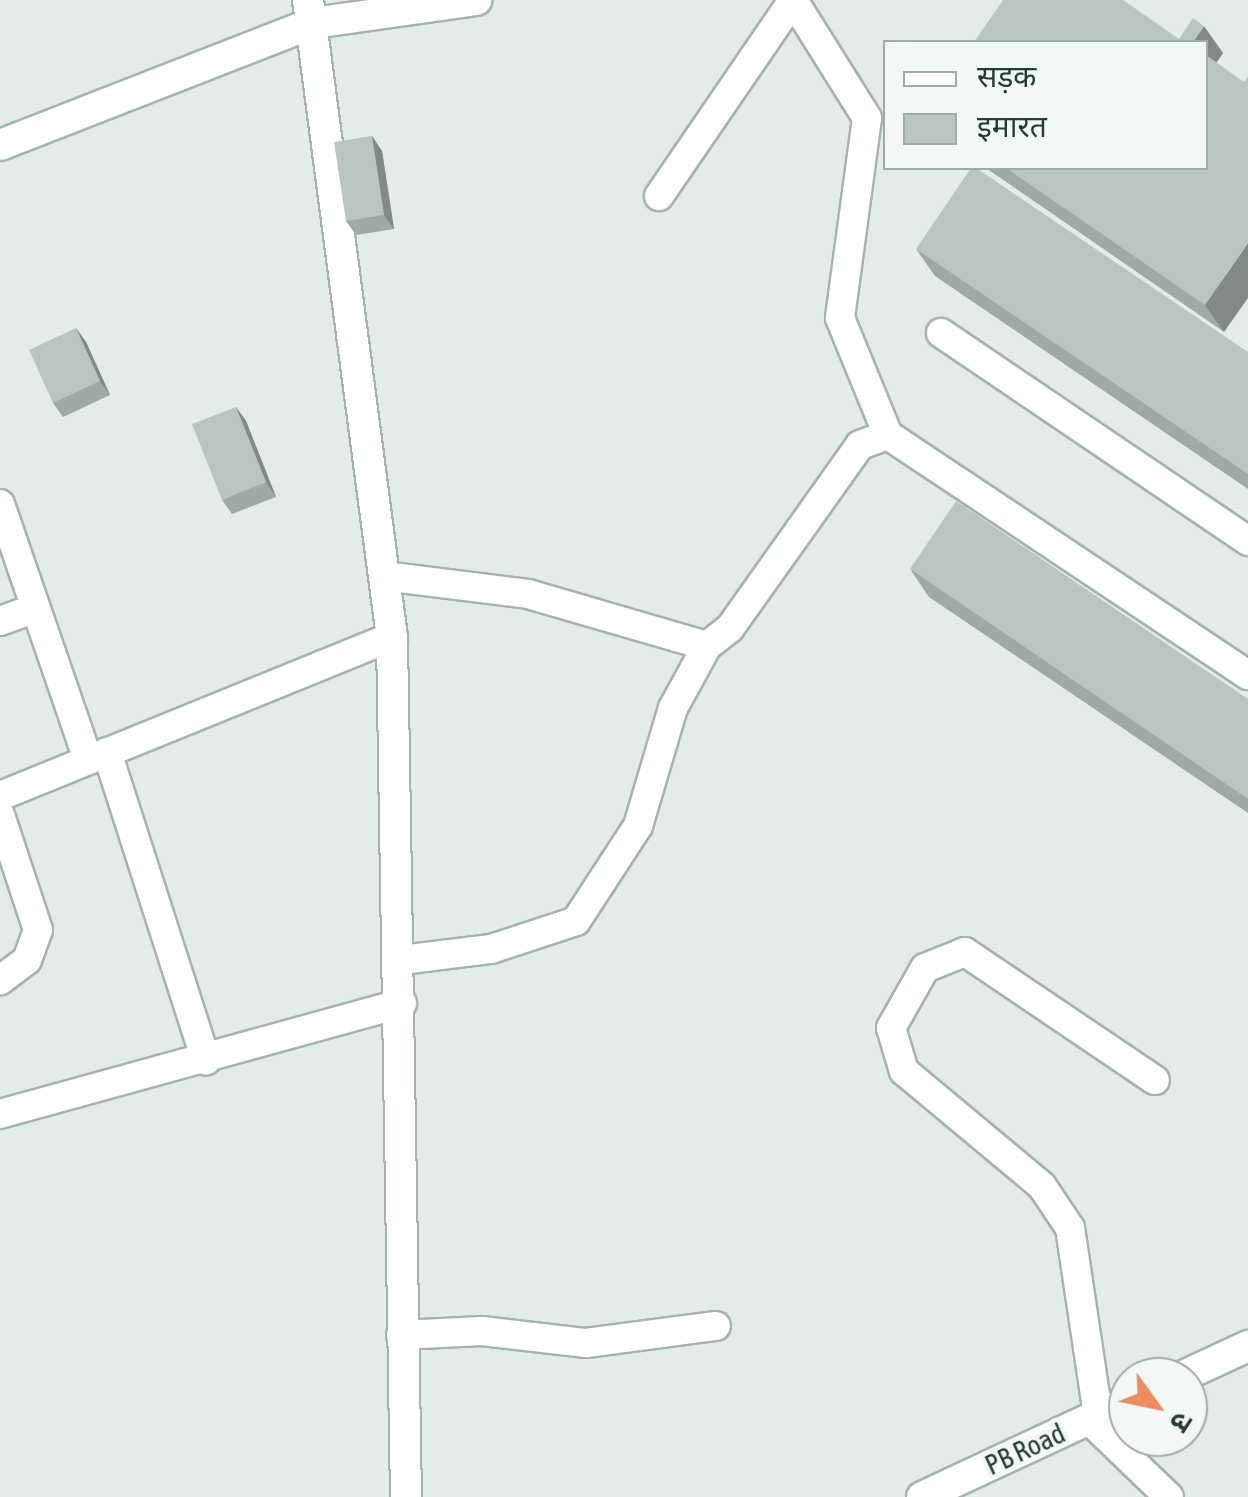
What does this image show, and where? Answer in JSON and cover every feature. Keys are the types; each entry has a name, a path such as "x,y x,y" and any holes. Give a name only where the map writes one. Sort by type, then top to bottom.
{"street":[{"path":"0,144 324,10 476,0"},
{"path":"660,196 793,0 866,118 840,318 888,435 1248,676"},
{"path":"324,10 392,637 402,1003 406,1497"},
{"path":"941,332 1248,541"},
{"path":"401,960 491,950 576,922 638,826 673,708 706,646 730,628 860,445 888,435"},
{"path":"0,504 35,608 98,756 206,1060"},
{"path":"384,576 528,594 706,646"},
{"path":"0,621 35,608"},
{"path":"0,796 392,637"},
{"path":"0,815 38,930 27,960 0,980"},
{"path":"1156,1080 965,952 925,968 891,1028 904,1071 1042,1186 1070,1228 1093,1418 1136,1484 1170,1497"},
{"path":"0,1114 402,1003"},
{"path":"402,1335 482,1331 586,1343 716,1326"},
{"path":"1208,1364 1248,1346"},
{"name":"PB Road","path":"922,1497 1108,1411"}],"building":[{"path":"1003,0 1123,0 1179,39 1193,18 1204,26 1194,40 975,40"},
{"path":"1208,56 1244,82 1248,77 1248,243 1205,305 1009,170 1208,170"},
{"path":"372,136 384,215 346,221 334,142"},
{"path":"970,170 979,170 1248,352 1248,474 916,249"},
{"path":"76,328 100,381 53,403 29,350"},
{"path":"236,407 266,482 222,500 192,424"},
{"path":"956,501 1248,699 1248,799 910,569"}]}
